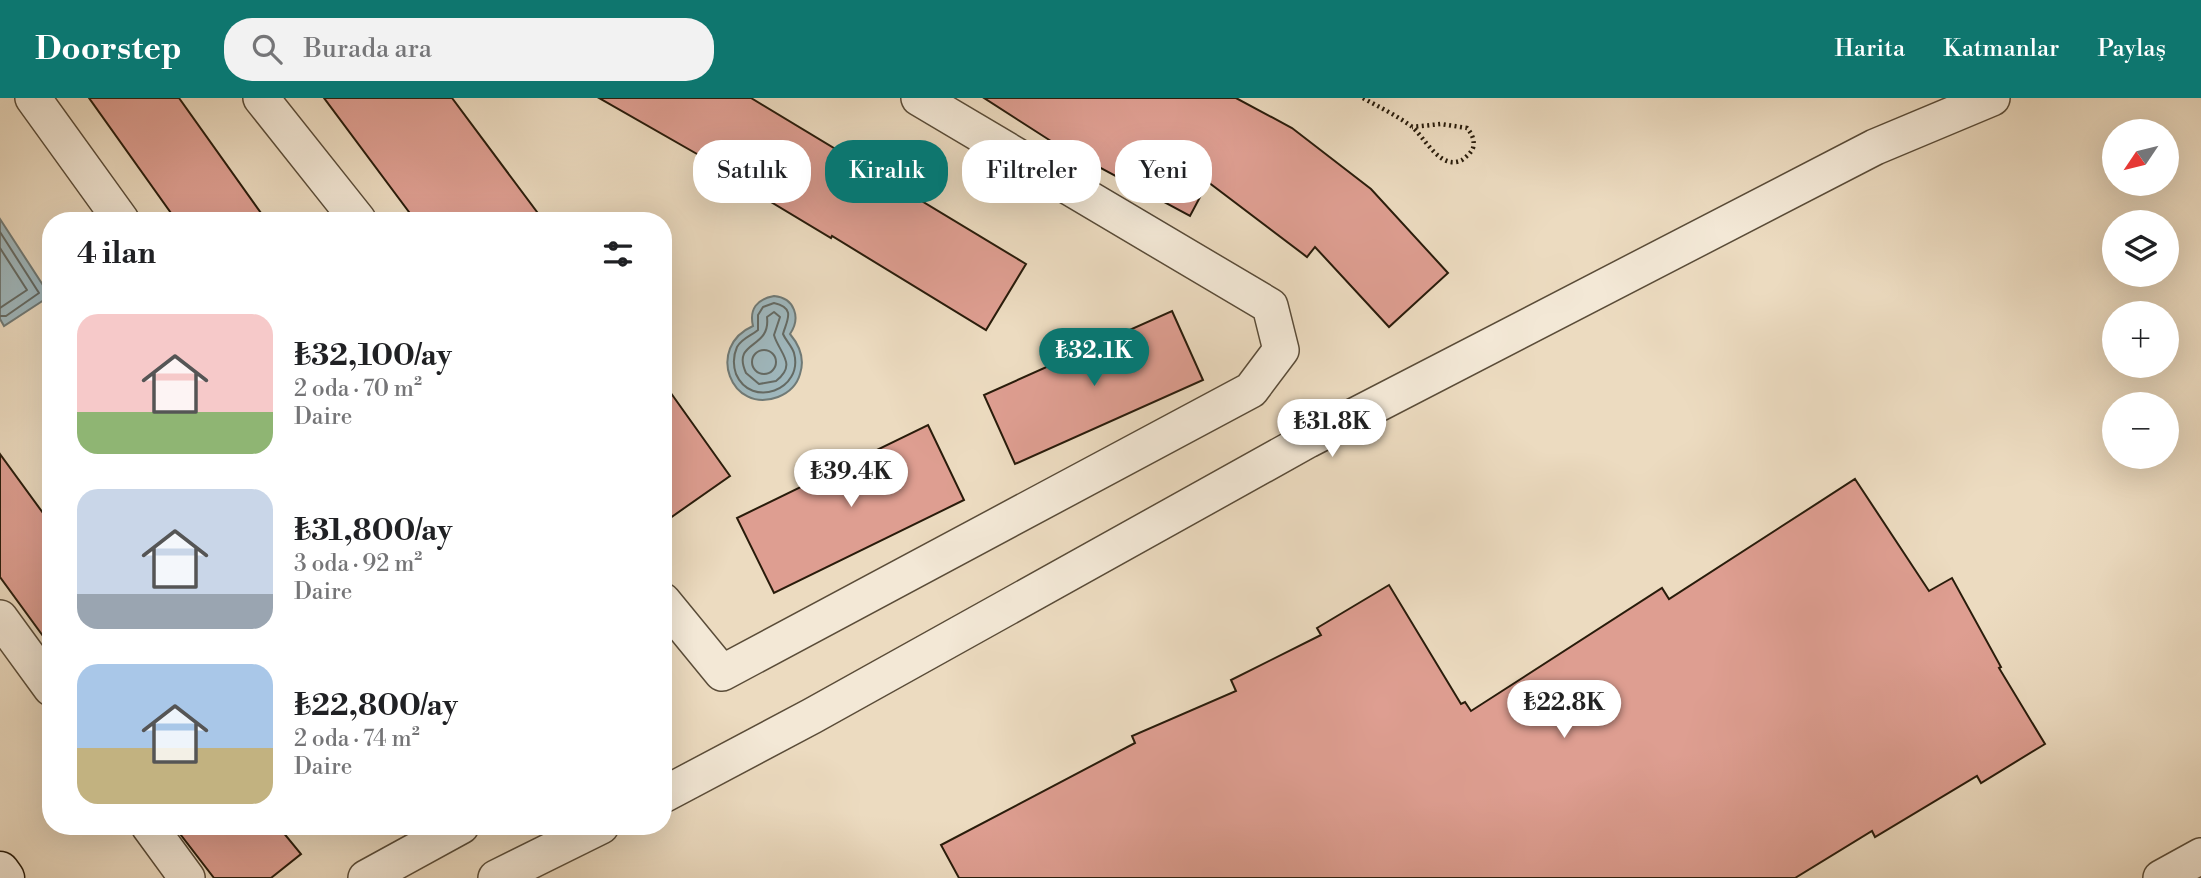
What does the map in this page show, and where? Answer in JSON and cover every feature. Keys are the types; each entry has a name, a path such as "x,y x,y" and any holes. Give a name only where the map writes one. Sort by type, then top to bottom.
{"street":[{"path":"33,98 115,212"},
{"path":"261,98 352,212"},
{"path":"672,612 722,673 1251,390 1281,350 1270,306 919,98"},
{"path":"672,790 812,716 1308,440 1875,147 1992,98"},
{"path":"0,618 42,676"},
{"path":"156,835 187,878"},
{"path":"366,878 445,835"},
{"path":"496,878 583,835"},
{"path":"2161,878 2201,856"},
{"path":"0,871 5,878"}],"path":[{"path":"1363,98 1412,127 1434,152 1447,162 1458,162 1467,156 1473,147 1473,135 1467,128 1441,124 1412,127"}],"water":[{"path":"0,219 42,284 42,301 4,326 0,319"},
{"path":"774,296 787,301 794,310 795,322 790,334 801,353 802,363 799,378 789,391 778,397 761,400 748,396 737,388 730,376 727,362 730,348 738,336 753,326 753,310 759,302"}],"building":[{"path":"89,98 179,98 260,212 170,212"},
{"path":"324,98 452,98 537,212 409,212"},
{"path":"599,98 751,98 825,143 825,203 925,203 1026,264 986,330 773,203 811,203 811,140 693,140 693,152"},
{"path":"984,98 1236,98 1292,128 1371,189 1448,273 1389,327 1315,247 1307,257 1212,185 1212,140 1115,140 1115,176 1101,168 1101,140 1049,140"},
{"path":"1166,203 1197,203 1190,216"},
{"path":"1172,311 1203,380 1015,464 984,395"},
{"path":"672,395 730,476 672,517"},
{"path":"928,425 964,500 774,593 737,518"},
{"path":"0,454 42,512 42,635 0,577"},
{"path":"1855,479 1929,591 1952,578 2001,667 1999,668 2045,744 1981,783 1977,776 1875,837 1872,831 1795,878 959,878 941,845 1135,743 1132,736 1236,691 1231,680 1321,635 1317,628 1389,585 1461,704 1465,702 1471,711 1662,588 1669,599"},
{"path":"181,835 285,835 301,854 271,878 214,878"}]}
